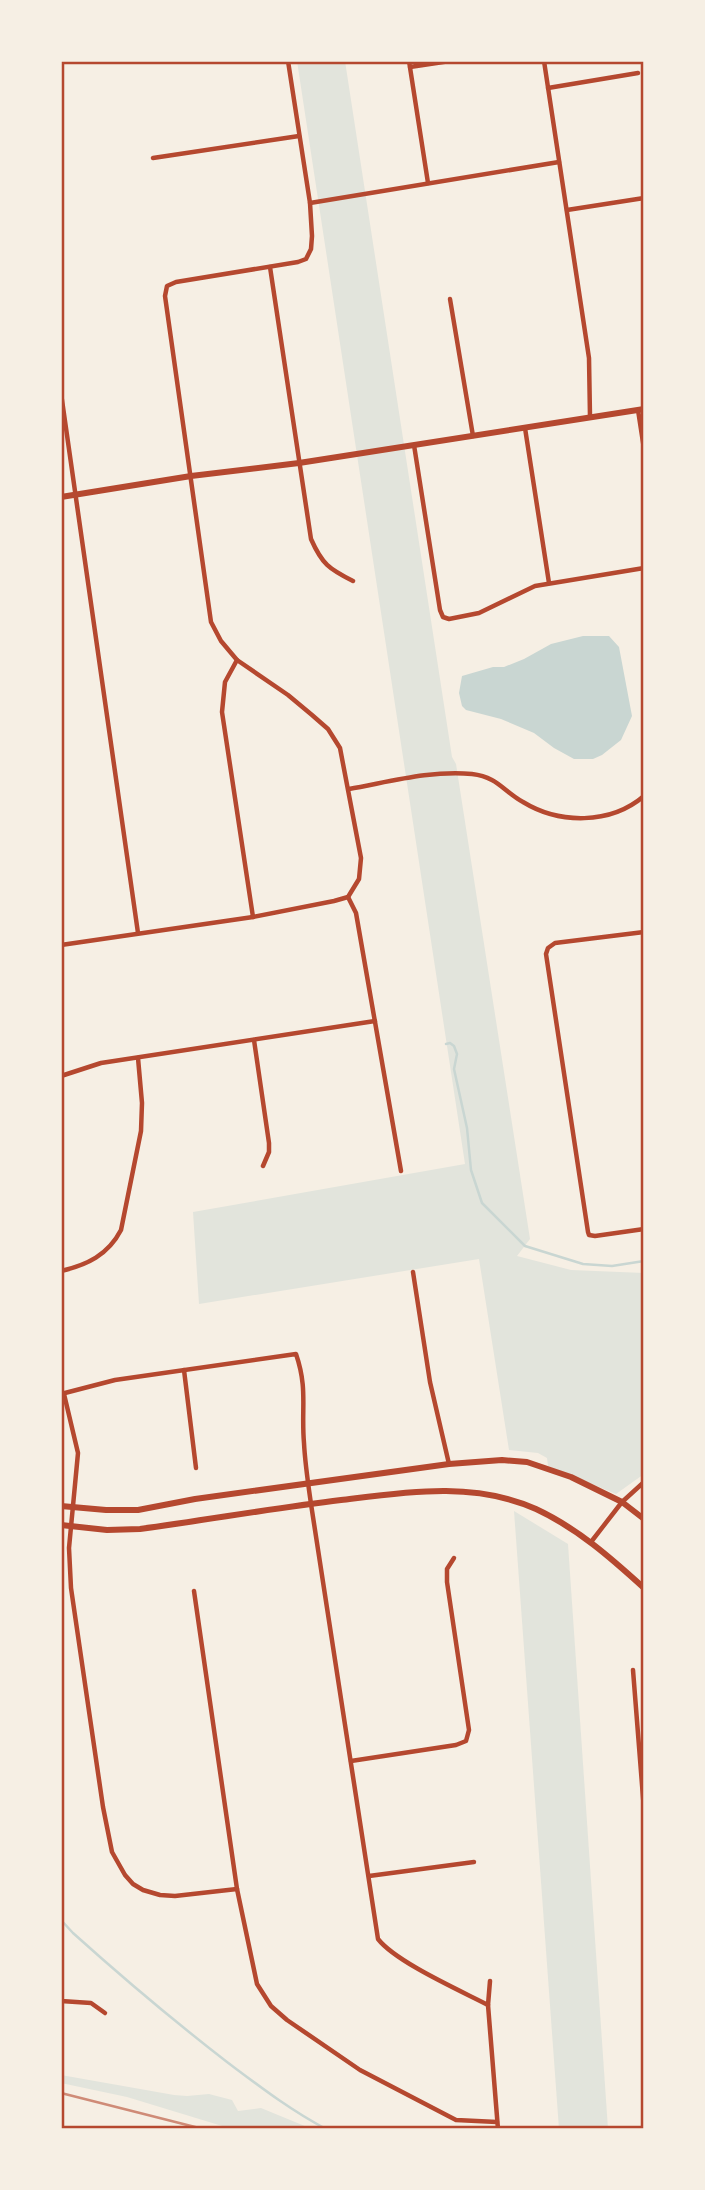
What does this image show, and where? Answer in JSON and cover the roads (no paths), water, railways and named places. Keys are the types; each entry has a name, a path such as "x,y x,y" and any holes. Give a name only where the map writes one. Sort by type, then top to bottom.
{"main road":[{"path":"61,496 299,463 641,409"},
{"path":"61,1506 138,1510 484,1460 527,1462 571,1477 622,1502 644,1519"},
{"path":"61,1525 107,1530 140,1529 311,1504 427,1491 457,1491 484,1494 535,1508 591,1542 644,1588"}],"street":[{"path":"61,945 253,917 334,901 348,897 359,879 361,858 340,747 328,729 288,695 237,660 221,641 211,622 164,296 167,286 176,282 306,259 311,249 310,203 288,61"},
{"path":"428,183 410,64 450,61"},
{"path":"544,61 589,358 590,417"},
{"path":"548,88 638,73"},
{"path":"153,158 299,136"},
{"path":"310,203 559,162"},
{"path":"567,209 644,198"},
{"path":"270,267 311,539 317,554 330,569 353,580"},
{"path":"450,299 472,436"},
{"path":"61,393 138,933"},
{"path":"641,409 644,449"},
{"path":"525,428 549,583"},
{"path":"414,445 443,617 449,619 479,613 523,590 549,583 644,568"},
{"path":"237,660 225,682 222,712 253,917"},
{"path":"349,789 440,773 474,774 496,780 519,800 542,813 588,819 634,805 644,796"},
{"path":"348,897 356,913 401,1171"},
{"path":"644,932 555,943 548,948 546,954 589,1235 644,1229"},
{"path":"61,1076 89,1066 375,1021"},
{"path":"254,1040 269,1143 269,1152 263,1166"},
{"path":"61,1271 86,1264 106,1250 115,1241 125,1218 141,1131 142,1103 138,1058"},
{"path":"413,1272 430,1382 449,1464"},
{"path":"237,1889 176,1896 160,1895 133,1884 116,1861 107,1830 71,1588 69,1548 78,1453 62,1394 115,1380 296,1354 305,1400 303,1440 308,1484 377,1939 431,1976 488,2005"},
{"path":"184,1370 196,1468"},
{"path":"591,1542 622,1502 644,1482"},
{"path":"351,1761 456,1745 466,1741 469,1730 447,1582 447,1569 454,1558"},
{"path":"194,1591 237,1889 251,1966 257,1984 271,2006 360,2070 456,2120 497,2122"},
{"path":"633,1670 644,1810"},
{"path":"369,1876 474,1862"},
{"path":"490,1981 488,2005 498,2129"},
{"path":"61,2001 91,2003 105,2013"}],"waterway":[{"path":"446,1044 454,1046 457,1054 454,1069 467,1128 471,1170 482,1203 525,1246 583,1264 612,1266 644,1261"},
{"path":"61,1920 207,2047 275,2097 326,2129"}],"railway":[{"path":"61,2093 203,2129"}]}
